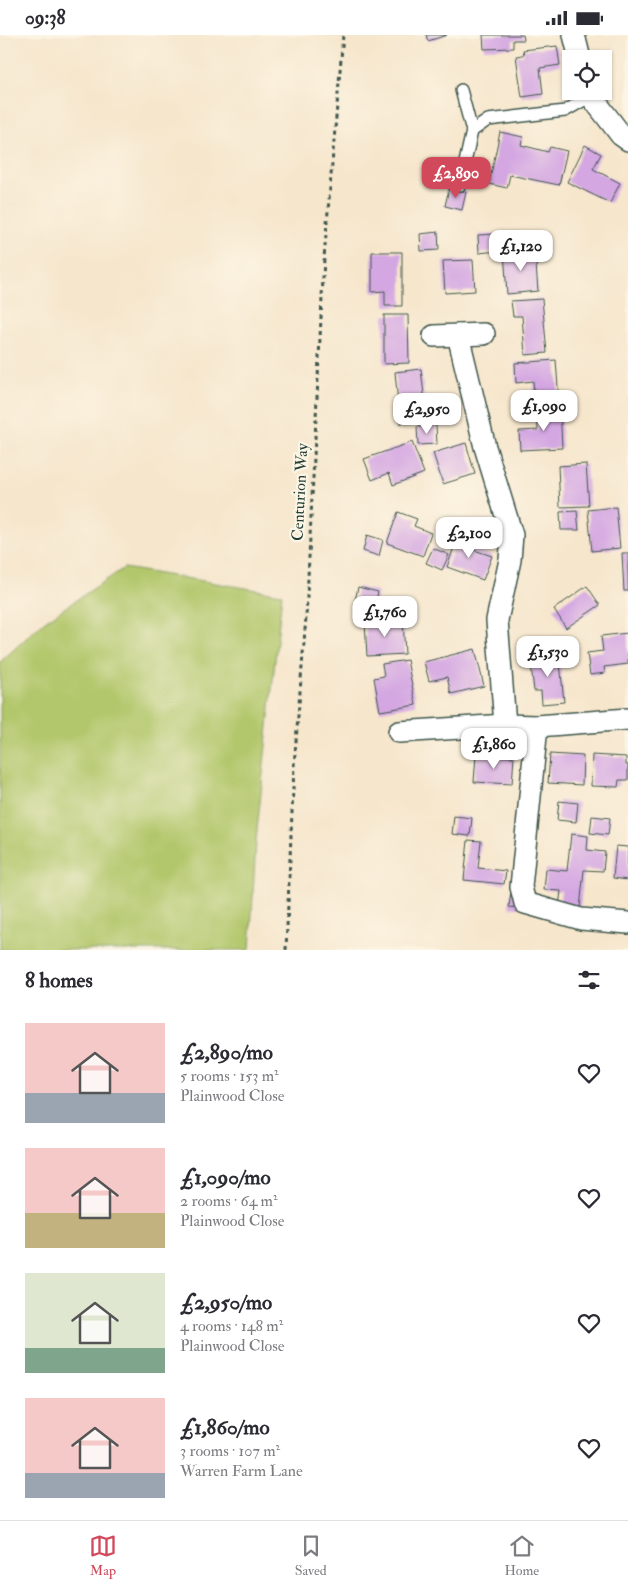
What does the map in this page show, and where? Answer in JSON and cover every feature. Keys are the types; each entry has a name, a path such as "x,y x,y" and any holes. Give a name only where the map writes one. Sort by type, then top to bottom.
{"street":[{"path":"574,35 578,50"},
{"path":"595,100 621,135 628,140"},
{"path":"434,336 484,334"},
{"path":"458,335 485,447 512,535 510,560 497,620 505,725"},
{"path":"399,732 505,725 537,726 628,719"},
{"path":"537,726 521,887 526,903 581,919 628,923"}],"lane":[{"path":"460,185 472,131 461,90"},
{"path":"472,131 488,120 565,111 580,100"}],"path":[{"name":"Centurion Way","path":"286,950 294,766 306,617 324,258 343,35"}],"green space":[{"path":"124,568 282,594 256,840 250,950 0,950 0,662 45,621"}],"building":[{"path":"426,35 447,35 428,41"},
{"path":"483,35 523,35 524,40 513,40 513,48 484,49"},
{"path":"557,46 560,65 540,68 543,94 522,97 516,56 524,55 523,50"},
{"path":"500,132 523,137 521,145 548,152 550,147 567,151 559,185 510,175 507,188 489,184"},
{"path":"585,145 601,154 593,169 620,183 610,203 567,182"},
{"path":"449,188 466,192 462,210 445,206"},
{"path":"438,232 439,250 421,251 420,234"},
{"path":"496,234 497,251 479,253 478,235"},
{"path":"535,250 538,291 507,294 504,252"},
{"path":"372,252 402,252 402,306 385,306 385,291 372,292"},
{"path":"473,260 475,291 445,293 443,261"},
{"path":"542,299 547,353 525,355 522,316 513,316 511,301"},
{"path":"384,315 408,315 409,363 384,364"},
{"path":"556,360 559,401 535,402 533,381 516,383 515,363"},
{"path":"421,369 427,421 400,424 395,372"},
{"path":"560,407 562,448 520,450 519,431 538,430 537,409"},
{"path":"436,425 437,444 418,445 417,427"},
{"path":"412,442 424,473 393,485 389,473 372,480 364,459"},
{"path":"466,443 475,474 443,484 433,453"},
{"path":"586,464 589,506 560,507 558,466"},
{"path":"616,507 620,548 592,551 588,510"},
{"path":"577,511 579,530 561,530 560,512"},
{"path":"398,512 417,519 414,526 431,533 423,556 387,543"},
{"path":"367,535 383,540 379,556 363,551"},
{"path":"458,536 477,543 474,550 492,556 483,580 447,567"},
{"path":"433,548 449,555 442,570 426,563"},
{"path":"622,553 628,553 628,591 624,591"},
{"path":"587,586 600,605 566,628 554,609"},
{"path":"358,587 378,592 374,609 354,605"},
{"path":"403,620 405,654 367,656 365,622"},
{"path":"628,633 628,664 604,667 605,673 590,675 587,653 603,651 601,636"},
{"path":"475,649 484,686 451,694 447,677 429,681 424,662"},
{"path":"559,653 564,702 542,704 541,691 534,691 530,656"},
{"path":"407,660 416,705 380,711 374,678 384,676 382,664"},
{"path":"550,754 583,756 582,785 548,783"},
{"path":"476,755 514,757 512,784 474,782"},
{"path":"592,755 626,757 628,780 619,780 618,787 591,786"},
{"path":"559,801 578,803 576,822 557,820"},
{"path":"454,816 472,818 470,836 452,834"},
{"path":"592,816 610,818 608,835 590,833"},
{"path":"571,834 588,836 587,850 605,852 603,871 584,870 580,908 559,906 561,891 544,890 546,869 567,871"},
{"path":"468,840 481,841 478,868 506,871 504,884 464,880"},
{"path":"616,846 628,847 627,880 613,878"},
{"path":"511,891 520,892 519,908 509,907"}]}
